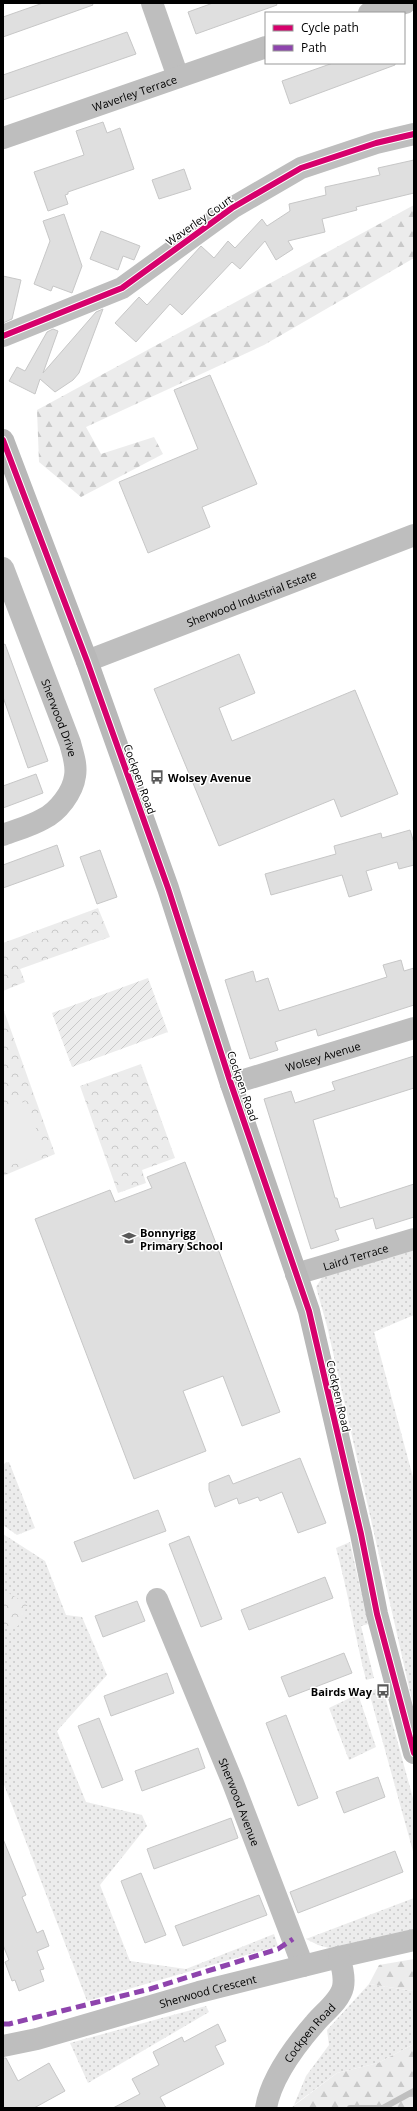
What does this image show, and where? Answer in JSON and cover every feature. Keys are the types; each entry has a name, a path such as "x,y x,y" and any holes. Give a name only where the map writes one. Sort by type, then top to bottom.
{"main road":[{"name":"Cockpen Road","path":"3,441 87,661 168,888 231,1084 315,1334 361,1534 377,1614 414,1753"}],"street":[{"path":"152,3 178,77"},
{"path":"373,12 405,3"},
{"name":"Waverley Terrace","path":"3,138 265,47"},
{"name":"Waverley Court","path":"3,336 122,288 232,208 302,168 376,143 414,134"},
{"name":"Sherwood Industrial Estate","path":"87,661 414,535"},
{"name":"Sherwood Drive","path":"3,568 70,743 75,761 75,777 68,793 57,808 44,819 3,835"},
{"name":"Wolsey Avenue","path":"231,1084 414,1028"},
{"name":"Laird Terrace","path":"296,1274 414,1239"},
{"name":"Sherwood Avenue","path":"157,1599 167,1641 233,1783 303,1966"},
{"name":"Sherwood Crescent","path":"3,2046 36,2039 199,1992 339,1956 414,1940"},
{"name":"Cockpen Road","path":"266,2108 271,2091 292,2054 314,2025 339,1997 343,1979 339,1956"}],"green space":[{"path":"414,205 414,258 264,345 86,427 101,454 154,437 163,454 81,497 39,462 37,410"},
{"path":"98,908 110,937 20,969 25,982 3,991 3,943"},
{"path":"148,978 168,1032 72,1067 52,1013"},
{"path":"3,1008 55,1154 3,1176"},
{"path":"141,1064 175,1158 142,1170 146,1183 118,1193 80,1086"},
{"path":"26,1101 45,1153 3,1168 3,1110"},
{"path":"414,1247 414,1315 374,1332 414,1481 414,1709 327,1326 316,1287 325,1273"},
{"path":"9,1462 35,1528 17,1535 3,1525 3,1466 5,1463"},
{"path":"3,1534 45,1561 66,1615 82,1617 107,1675 57,1731 86,1802 142,1815 147,1826 100,1885 130,1961 186,1969 274,1934 278,1946 87,2001 3,1782"},
{"path":"350,1542 368,1624 361,1626 374,1678 366,1680 336,1548"},
{"path":"3,1590 28,1604 18,1626 3,1628"},
{"path":"376,1689 379,1697 385,1696 414,1802 414,1855 369,1692"},
{"path":"358,1694 376,1747 349,1760 329,1708"},
{"path":"414,1898 414,1929 329,1948 318,1945 306,1939"},
{"path":"414,1959 414,1991 369,1984 379,1965"},
{"path":"369,1984 414,1991 414,2044 378,2063 337,2073 294,2105 306,2076 329,2045 327,2030"},
{"path":"206,2006 209,2012 88,2083 70,2043"},
{"path":"414,2044 414,2108 291,2108 337,2073 378,2063"}],"building":[{"path":"43,3 92,3 93,5 3,37 3,17"},
{"path":"213,3 276,3 277,5 196,34 188,12"},
{"path":"127,32 136,54 3,100 3,75"},
{"path":"330,64 395,64 290,104 282,81"},
{"path":"103,122 107,133 120,128 134,169 68,192 68,194 65,195 68,204 48,211 34,172 84,155 76,131"},
{"path":"414,160 414,193 356,207 357,210 322,219 325,232 288,241 293,249 276,260 265,241 240,269 232,262 182,315 170,304 136,342 115,323 139,297 147,305 201,246 214,258 228,241 235,248 262,219 267,226 290,211 289,204 326,195 325,187 380,175 378,168"},
{"path":"184,169 191,189 159,199 152,180"},
{"path":"64,214 82,266 72,293 53,286 51,291 34,284 50,241 43,221"},
{"path":"101,231 140,246 134,260 123,256 118,270 90,259"},
{"path":"3,276 21,280 12,319 3,323"},
{"path":"103,309 79,373 73,380 55,392 40,379 35,394 9,381 17,367 25,371 47,332 53,329 58,331 43,373 96,312"},
{"path":"210,375 257,484 202,507 210,527 148,553 119,482 198,449 174,390"},
{"path":"5,644 48,761 28,768 3,697 3,645"},
{"path":"239,654 255,693 219,708 232,741 355,690 398,794 341,817 334,799 219,846 154,689"},
{"path":"36,774 43,793 3,808 3,786"},
{"path":"410,830 414,843 414,865 399,869 397,862 366,871 372,890 349,897 342,875 271,895 265,874 336,854 334,846 381,833 382,838"},
{"path":"57,845 64,866 3,888 3,865"},
{"path":"100,850 117,897 97,904 80,857"},
{"path":"401,960 404,971 414,968 414,1005 318,1036 316,1029 275,1042 278,1050 250,1059 225,980 253,971 256,982 268,978 279,1011 387,977 383,965"},
{"path":"414,1056 414,1088 313,1120 335,1198 337,1198 340,1208 414,1184 414,1217 376,1229 373,1218 335,1230 339,1240 311,1249 264,1099 291,1091 295,1103 335,1090 332,1082"},
{"path":"185,1162 280,1412 242,1426 223,1376 183,1391 206,1451 134,1479 35,1219 110,1190 115,1202 152,1188 147,1177"},
{"path":"300,1458 326,1523 298,1533 282,1492 260,1501 258,1497 239,1504 237,1498 215,1507 209,1490 209,1483 229,1475 233,1484"},
{"path":"158,1510 166,1531 82,1562 74,1542"},
{"path":"189,1536 222,1619 201,1627 169,1544"},
{"path":"325,1577 333,1598 249,1630 241,1610"},
{"path":"137,1601 145,1621 103,1637 95,1616"},
{"path":"344,1653 352,1673 289,1697 281,1677"},
{"path":"167,1673 174,1693 111,1716 104,1696"},
{"path":"286,1715 318,1798 298,1806 266,1723"},
{"path":"99,1718 123,1780 102,1788 78,1726"},
{"path":"198,1748 205,1768 142,1791 135,1771"},
{"path":"378,1777 385,1797 344,1813 336,1792"},
{"path":"231,1818 238,1838 154,1869 147,1849"},
{"path":"3,1839 26,1895 22,1897 37,1933 43,1930 49,1946 37,1951 44,1969 40,1970 44,1981 19,1991 15,1980 12,1981 5,1962 9,1960 3,1945"},
{"path":"395,1851 403,1872 298,1913 290,1892"},
{"path":"141,1873 166,1935 145,1943 121,1881"},
{"path":"259,1895 267,1915 183,1946 175,1926"},
{"path":"218,2024 226,2041 215,2046 224,2064 160,2097 166,2108 113,2108 140,2094 132,2079 159,2065 153,2052 182,2037 184,2042"},
{"path":"3,2058 6,2058 18,2081 49,2063 65,2091 34,2108 3,2108"}],"waterway":[{"path":"350,2108 383,2108 414,2091"}],"marked path":[{"path":"3,2024 9,2024 150,1989 278,1949 293,1939"}],"cycle path":[{"path":"3,336 122,288 232,208 301,168 376,143 414,134"},
{"path":"3,440 87,661 168,888 231,1084 309,1311 361,1534 377,1614 414,1753"}],"place":[{"name":"Wolsey Avenue","path":"157,777"},
{"name":"Bonnyrigg Primary School","path":"129,1238"},
{"name":"Bairds Way","path":"383,1691"}]}
